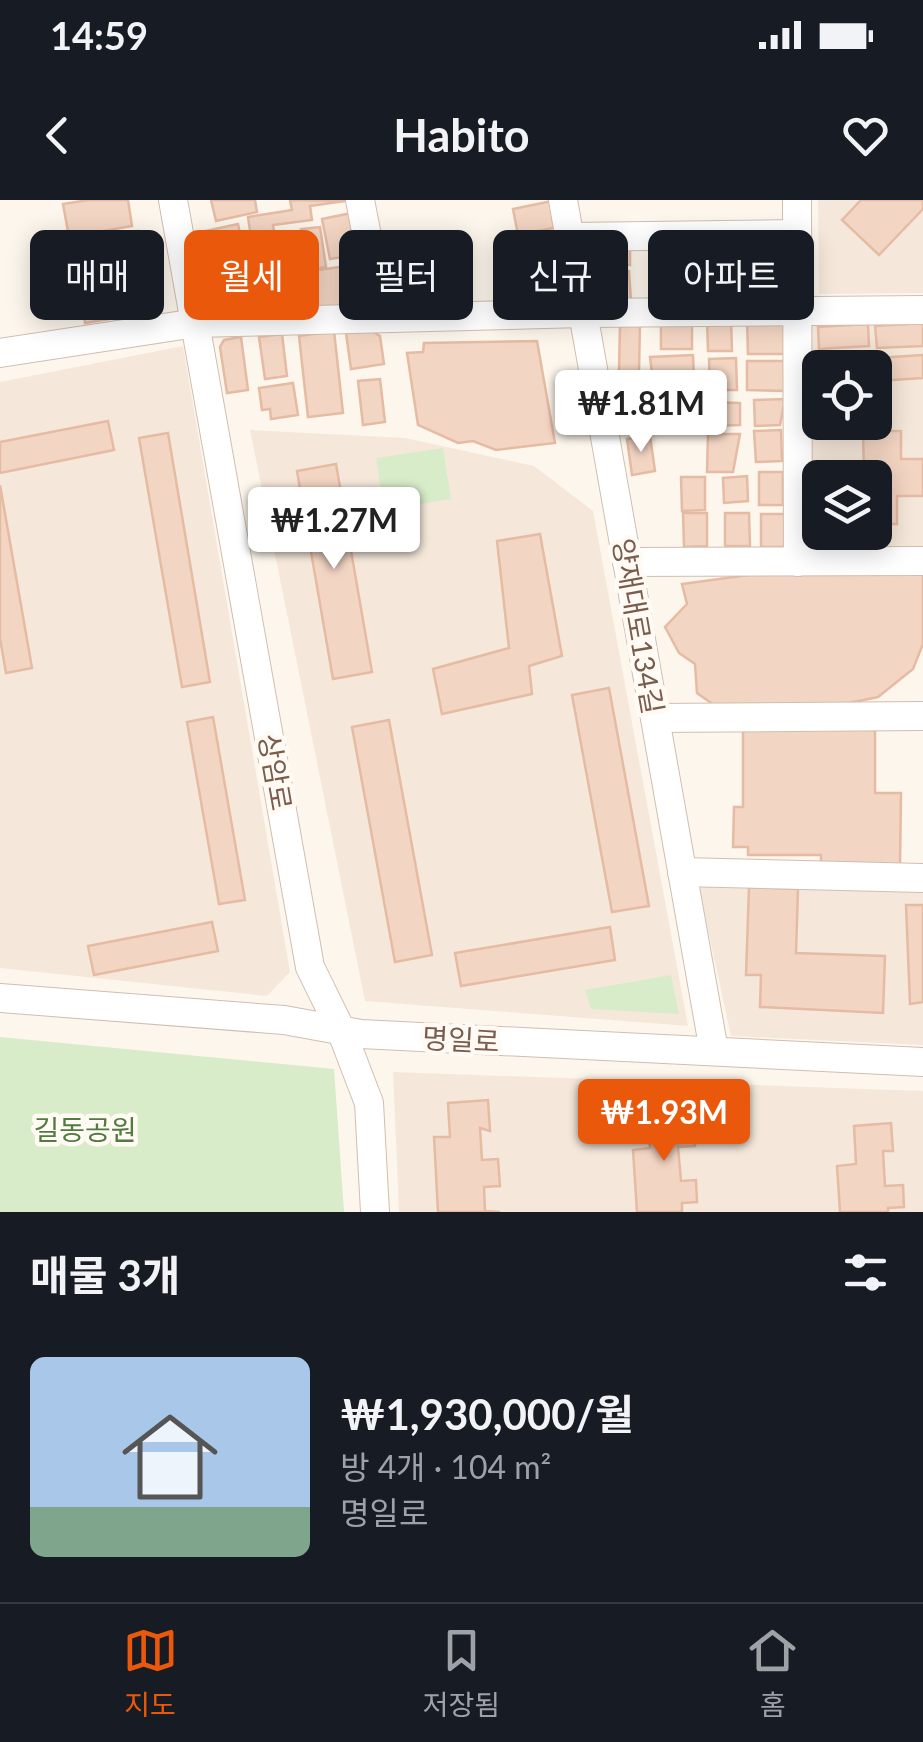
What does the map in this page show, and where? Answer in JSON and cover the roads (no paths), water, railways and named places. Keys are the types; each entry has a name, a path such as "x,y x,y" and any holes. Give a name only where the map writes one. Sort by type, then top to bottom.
{"street":[{"name":"상암로","path":"174,200 310,967 370,1102 376,1212"},
{"path":"360,200 366,230"},
{"name":"양재대로134길","path":"563,200 569,230"},
{"path":"797,200 797,230"},
{"path":"814,312 923,310"},
{"path":"0,350 196,323 339,319"},
{"name":"양재대로134길","path":"585,320 714,1051"},
{"path":"798,320 798,562"},
{"path":"628,562 923,561"},
{"path":"655,718 923,716"},
{"path":"682,872 923,878"},
{"name":"명일로","path":"0,998 284,1020 341,1030 923,1062"}],"park label":[{"name":"길동공원","path":"85,1129"}]}
